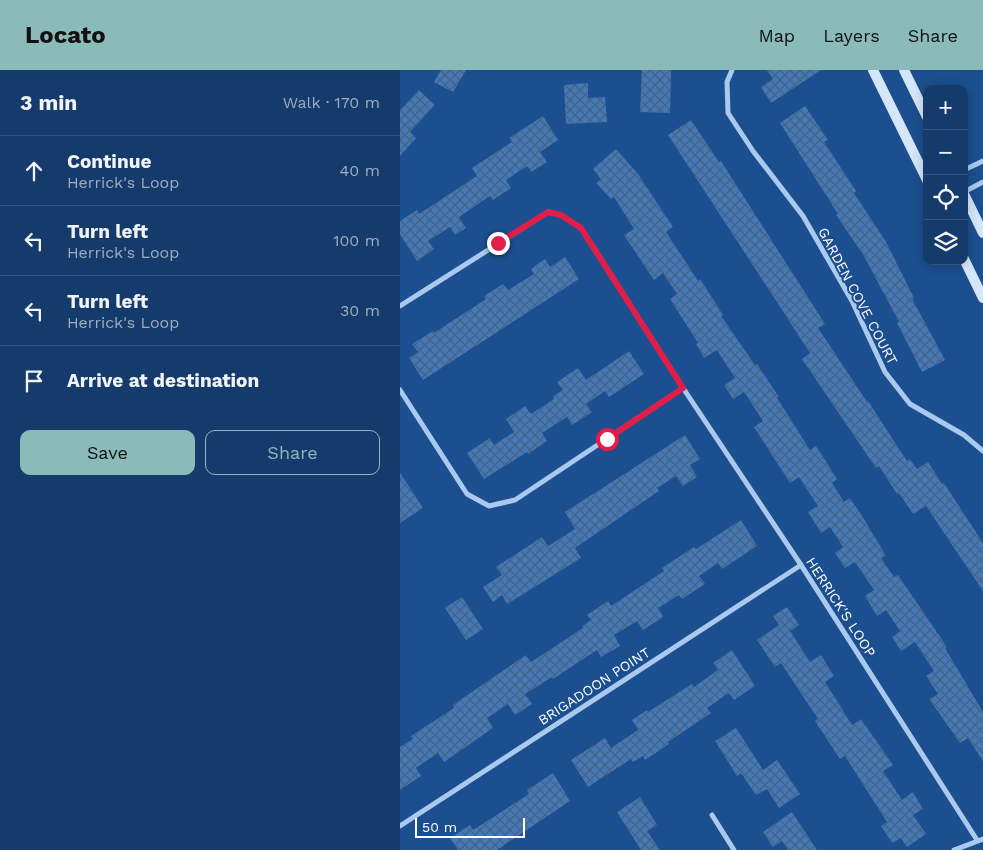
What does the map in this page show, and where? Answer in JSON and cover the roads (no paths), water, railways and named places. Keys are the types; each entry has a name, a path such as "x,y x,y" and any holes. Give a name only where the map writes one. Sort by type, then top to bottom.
{"main road":[{"path":"873,70 925,175"},
{"path":"904,70 923,109"},
{"path":"968,202 983,234"},
{"path":"967,265 983,298"}],"street":[{"name":"GARDEN COVE COURT","path":"732,70 727,82 728,113 753,151 803,216 852,301 885,372 910,404 964,435 983,451"},
{"path":"968,168 983,160"},
{"path":"968,191 983,182"},
{"name":"HERRICK'S LOOP","path":"400,306 548,212 561,215 581,228 683,388 980,840"},
{"path":"400,390 467,494 489,506 515,500 683,388"},
{"name":"BRIGADOON POINT","path":"400,826 801,565"},
{"path":"712,815 734,850"},
{"path":"954,850 980,840"}]}
